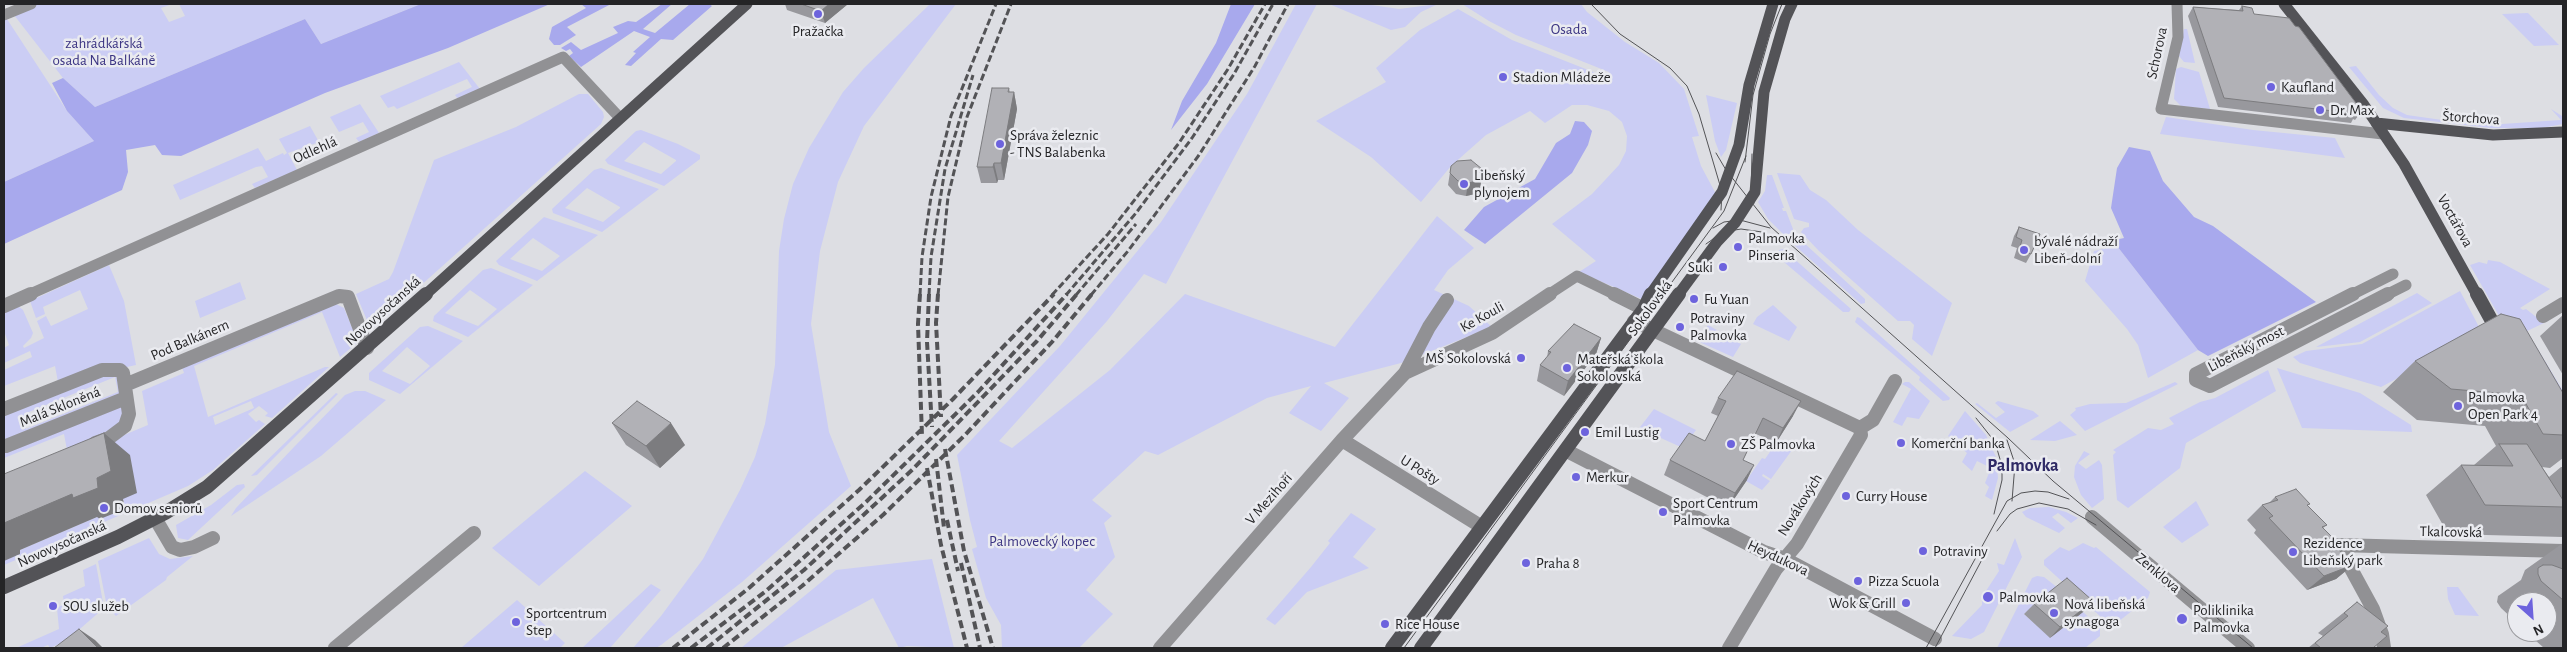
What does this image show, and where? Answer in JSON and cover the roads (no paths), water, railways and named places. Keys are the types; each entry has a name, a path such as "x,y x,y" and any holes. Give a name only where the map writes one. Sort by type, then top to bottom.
{"main road":[{"name":"Novovysočanská","path":"4,587 155,518 207,487 367,348 747,4"},
{"name":"Sokolovská","path":"1421,648 1567,451 1717,242 1735,223 1755,192 1764,92 1785,18 1792,4"},
{"name":"Voctářova","path":"2284,4 2376,123 2420,193 2508,350"},
{"name":"Voctářova","path":"2290,4 2299,21"},
{"name":"Sokolovská","path":"1392,648 1644,308 1726,184 1739,145 1749,85 1770,12"},
{"name":"Štorchova","path":"2376,123 2493,135 2563,132"}],"street":[{"path":"4,15 31,4"},
{"name":"Schorova","path":"2177,4 2178,37 2161,109 2383,134"},
{"name":"Odlehlá","path":"4,306 563,57 620,118"},
{"name":"Libeňský most","path":"2392,275 2196,374 2196,380 2201,384 2210,386 2405,285"},
{"name":"Ke Kouli","path":"1405,373 1492,333 1577,276 1644,308"},
{"name":"Pod Balkánem","path":"125,391 339,296 348,297 367,348"},
{"name":"Ke Kouli","path":"1405,373 1428,327 1447,300"},
{"path":"2543,316 2563,304"},
{"path":"1634,321 1860,428"},
{"path":"4,409 102,370 120,370 123,373 129,414 125,426 109,438 82,449"},
{"name":"V Mezihoří","path":"1160,648 1342,440 1405,373"},
{"name":"Novákových","path":"1729,648 1776,569 1797,544 1861,435 1860,428 1873,420 1895,381"},
{"name":"Malá Skloněná","path":"6,446 125,391"},
{"name":"U Pošty","path":"1342,440 1482,527"},
{"name":"Heydukova","path":"1567,451 1764,552 1785,559 1935,639"},
{"name":"Zenklova","path":"2092,517 2248,648"},
{"path":"155,518 172,547 180,550 194,547 213,538"},
{"path":"335,648 474,533"},
{"name":"Tkalcovská","path":"2384,648 2382,634 2373,608 2338,545 2563,550"}],"tram line":[{"path":"1591,4 1620,34 1670,68 1687,86 1699,114 1722,192 1721,210"},
{"path":"1746,157 1753,95 1770,34 1782,4"},
{"path":"1716,153 1736,182"},
{"path":"1752,154 1751,192 1754,203"},
{"path":"1736,182 1746,157"},
{"path":"1745,162 1746,157"},
{"path":"1404,648 1724,211 1736,182"},
{"path":"1736,182 1771,227 2008,438 2053,481 2253,648"},
{"path":"1713,228 1724,222 1740,220 1770,228"},
{"path":"1706,244 1723,232 1741,229 1762,232 1779,241"},
{"path":"1976,418 1995,442 2002,466 2002,480 1994,514"},
{"path":"2007,440 2015,464 2012,498"},
{"path":"2012,498 2021,493 2035,491 2048,492 2069,499"},
{"path":"1926,648 2007,501 2012,498"},
{"path":"1997,531 2010,514 2017,509 2039,503 2068,509 2096,525"},
{"path":"1935,648 1986,552"}],"railway":[{"path":"920,295 922,257 931,197 951,116 996,4"},
{"path":"938,295 948,197 967,117 1011,4"},
{"path":"1052,295 1108,234 1179,143 1228,69 1265,4"},
{"path":"1066,295 1136,213 1192,138 1234,74 1273,4"},
{"path":"1091,295 1128,251 1199,155 1255,66 1288,4"},
{"path":"929,295 931,257 945,169 973,75"},
{"path":"1076,295 1136,224"},
{"path":"920,294 918,324 922,429"},
{"path":"929,294 927,342 932,420"},
{"path":"938,294 936,323 941,411"},
{"path":"941,411 1054,294"},
{"path":"691,648 766,591 866,502 978,392 1067,294"},
{"path":"707,648 804,570 912,470 1037,341 1077,294"},
{"path":"946,454 1052,342 1092,294"},
{"path":"932,420 941,411"},
{"path":"941,411 941,417"},
{"path":"922,429 932,420"},
{"path":"932,420 932,427"},
{"path":"673,648 749,588 859,490 922,429"},
{"path":"922,429 922,436"},
{"path":"945,449 946,454"},
{"path":"936,463 946,454"},
{"path":"946,454 964,551 993,648"},
{"path":"928,471 936,463"},
{"path":"936,463 944,528"},
{"path":"723,648 802,586 884,514 928,471"},
{"path":"928,471 941,545 967,648"},
{"path":"947,520 958,571"},
{"path":"961,563 980,648"}],"place":[{"name":"Pražačka","path":"818,14"},
{"name":"Stadion Mládeže","path":"1503,77"},
{"name":"Kaufland","path":"2271,87"},
{"name":"Dr. Max","path":"2320,110"},
{"name":"Správa železnic - TNS Balabenka","path":"1000,144"},
{"name":"Libeňský plynojem","path":"1464,184"},
{"name":"Palmovka Pinseria","path":"1738,247"},
{"name":"bývalé nádraží Libeň-dolní","path":"2024,250"},
{"name":"Suki","path":"1723,267"},
{"name":"Fu Yuan","path":"1694,299"},
{"name":"Potraviny Palmovka","path":"1680,327"},
{"name":"MŠ Sokolovská","path":"1521,358"},
{"name":"Mateřská škola Sokolovská","path":"1567,368"},
{"name":"Palmovka Open Park 4","path":"2458,406"},
{"name":"Emil Lustig","path":"1585,432"},
{"name":"Komerční banka","path":"1901,443"},
{"name":"ZŠ Palmovka","path":"1731,444"},
{"name":"Merkur","path":"1576,477"},
{"name":"Curry House","path":"1846,496"},
{"name":"Domov seniorů","path":"104,508"},
{"name":"Sport Centrum Palmovka","path":"1663,512"},
{"name":"Potraviny","path":"1923,551"},
{"name":"Rezidence Libeňský park","path":"2293,552"},
{"name":"Praha 8","path":"1526,563"},
{"name":"Pizza Scuola","path":"1858,581"},
{"name":"Palmovka","path":"1988,597"},
{"name":"Wok & Grill","path":"1906,603"},
{"name":"SOU služeb","path":"53,606"},
{"name":"Nová libeňská synagoga","path":"2054,613"},
{"name":"Poliklinika Palmovka","path":"2182,619"},
{"name":"Sportcentrum Step","path":"516,622"},
{"name":"Rice House","path":"1385,624"}],"district":[{"name":"Palmovka","path":"2023,466"}],"park label":[{"name":"Osada","path":"1569,29"},
{"name":"zahrádkářská osada Na Balkáně","path":"104,52"},
{"name":"Palmovecký kopec","path":"1042,541"}]}
